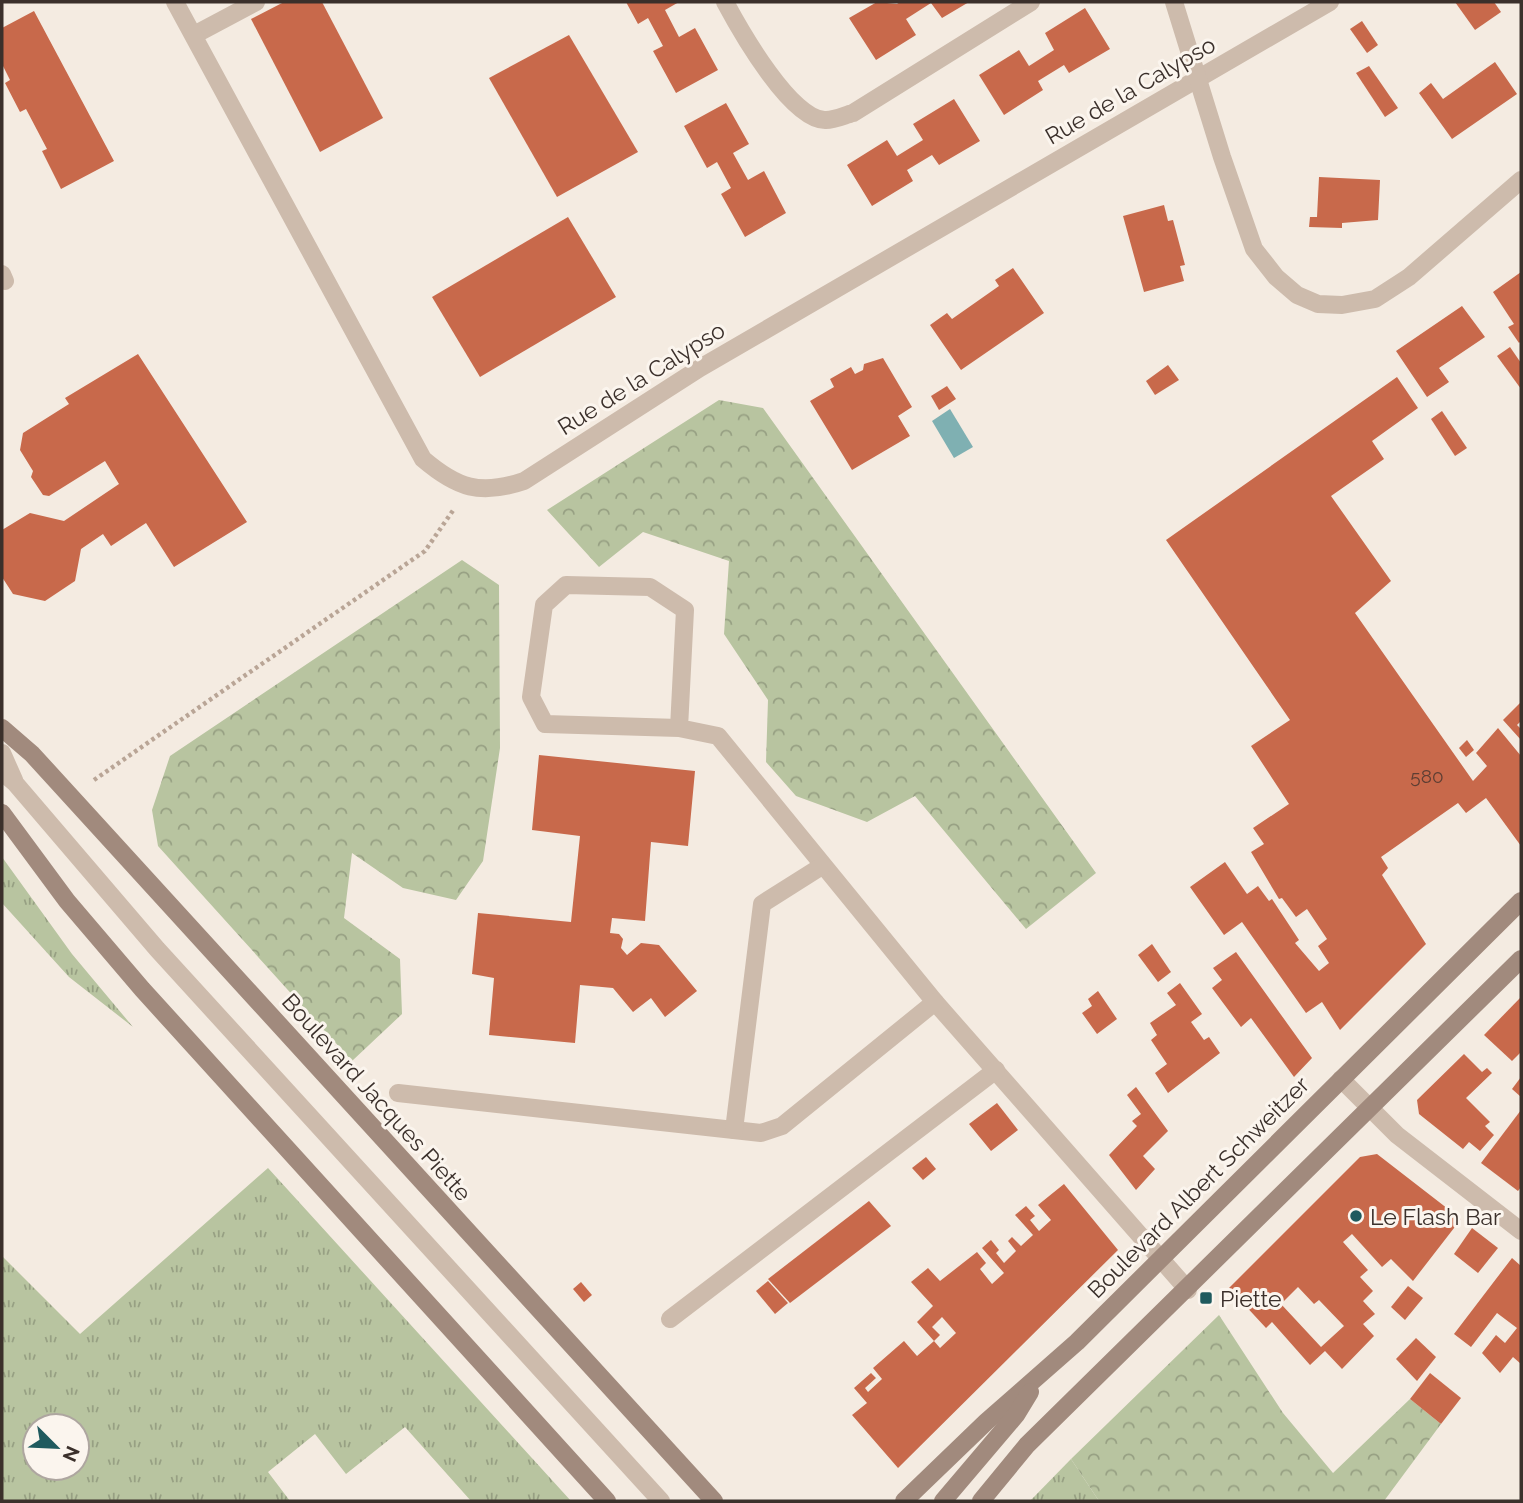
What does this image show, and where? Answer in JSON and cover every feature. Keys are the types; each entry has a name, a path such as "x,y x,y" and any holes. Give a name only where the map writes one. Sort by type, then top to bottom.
{"main road":[{"name":"Boulevard Jacques Piette","path":"2,728 32,754 714,1501"},
{"path":"2,813 67,901 142,989 607,1501"},
{"name":"Boulevard Albert Schweitzer","path":"904,1501 986,1422 1039,1377 1161,1259 1521,901"},
{"path":"981,1501 1027,1445 1188,1290 1521,959"},
{"path":"943,1501 1016,1415 1039,1377"}],"street":[{"name":"Rue de la Calypso","path":"175,2 423,459 446,478 470,486 496,490 523,481 700,368 1330,2"},
{"path":"194,35 256,2"},
{"path":"725,2 789,99 804,113 825,121 853,113 1031,2"},
{"path":"1174,2 1222,158 1254,248 1276,277 1297,295 1318,304 1342,305 1375,299 1409,277 1521,180"},
{"path":"678,728 685,610 650,587 566,585 544,605 531,697 545,724 678,728 718,736 935,1002 1188,1290"},
{"path":"2,752 8,778 157,949 661,1501"},
{"path":"734,1130 762,904 822,866"},
{"path":"398,1093 761,1133 782,1126 935,1002"},
{"path":"670,1319 996,1069"},
{"path":"1341,1079 1397,1135 1521,1231"}],"path":[{"path":"93,781 425,551 470,486"}],"green space":[{"path":"719,400 763,408 1096,873 1026,929 915,796 867,822 796,796 766,762 768,700 724,634 729,561 643,532 599,567 547,510"},
{"path":"462,560 499,585 500,748 483,861 456,900 403,888 352,853 344,918 400,959 402,1014 352,1061 158,846 152,810 170,756"},
{"path":"2,857 72,954 133,1027 69,977 2,903"},
{"path":"268,1168 571,1501 471,1501 405,1427 346,1474 315,1434 268,1472 290,1501 2,1501 2,1256 80,1334"},
{"path":"1219,1315 1283,1413 1333,1473 1410,1399 1441,1424 1384,1501 1099,1501 1071,1459"},
{"path":"1071,1459 1099,1501 1030,1501"}],"water":[{"path":"950,409 973,447 954,458 932,421"}],"building":[{"path":"284,2 322,2 383,118 320,152 251,19"},
{"path":"626,2 679,2 665,10 679,37 695,28 718,70 676,93 653,51 663,46 648,18 638,24"},
{"path":"877,2 969,2 942,18 931,3 906,19 916,35 876,60 849,18"},
{"path":"1455,2 1494,2 1501,12 1475,30"},
{"path":"1085,8 1110,49 1069,73 1064,65 1038,81 1043,90 1004,115 979,75 1019,50 1029,66 1054,50 1045,33"},
{"path":"34,11 114,161 61,189 42,151 47,149 26,109 20,112 5,83 10,80 2,64 2,28"},
{"path":"1362,21 1378,45 1367,53 1350,29"},
{"path":"569,35 638,152 557,197 489,78"},
{"path":"1495,62 1517,94 1452,139 1419,93 1431,83 1443,99"},
{"path":"1369,66 1398,108 1385,117 1356,73"},
{"path":"954,99 980,141 939,165 932,155 907,170 913,181 872,206 847,165 887,140 897,156 923,140 913,124"},
{"path":"726,103 749,144 733,153 748,180 764,171 786,213 745,237 721,194 731,188 717,162 707,168 684,126"},
{"path":"1319,177 1380,180 1378,220 1342,223 1342,228 1309,227 1310,217 1317,217"},
{"path":"1164,205 1168,221 1173,220 1185,265 1180,266 1184,281 1144,292 1123,216"},
{"path":"568,217 616,297 480,377 432,297"},
{"path":"1013,268 1044,313 961,370 930,325 947,313 952,319 999,286 995,280"},
{"path":"1521,272 1519,343 1508,327 1514,324 1493,292"},
{"path":"1462,306 1485,337 1439,368 1449,382 1427,397 1396,351"},
{"path":"1510,347 1521,363 1521,389 1497,356"},
{"path":"138,354 247,522 174,567 146,523 111,546 103,534 81,549 75,581 45,601 13,594 2,577 2,530 30,513 64,521 119,484 105,461 49,496 43,495 31,477 33,471 20,450 23,433 69,404 65,398"},
{"path":"883,358 912,407 898,416 910,436 852,470 810,401 834,387 830,379 851,367 855,374 863,370 864,364"},
{"path":"1168,365 1179,380 1155,395 1146,381"},
{"path":"1397,377 1418,408 1372,441 1384,459 1331,496 1391,581 1355,613 1473,781 1487,766 1476,753 1498,728 1521,756 1521,846 1486,798 1466,813 1458,803 1381,857 1388,868 1382,875 1426,944 1340,1030 1322,1002 1306,1013 1242,922 1224,935 1190,887 1225,862 1247,894 1258,886 1269,901 1272,899 1299,940 1295,943 1319,971 1329,963 1318,946 1327,939 1307,909 1296,917 1282,898 1279,899 1251,852 1264,844 1253,828 1289,804 1251,746 1290,720 1166,540"},
{"path":"947,386 956,399 939,410 931,396"},
{"path":"1442,411 1467,448 1455,456 1431,419"},
{"path":"1521,702 1521,721 1517,725 1521,729 1521,740 1503,720"},
{"path":"1467,740 1474,750 1466,757 1459,748"},
{"path":"539,755 695,771 688,846 651,842 645,921 612,918 610,933 619,934 623,939 621,948 627,955 641,943 659,945 697,991 665,1017 651,998 633,1012 613,988 580,985 575,1043 489,1035 494,978 472,974 478,913 571,922 580,836 532,830"},
{"path":"1152,944 1171,972 1158,982 1138,955"},
{"path":"1236,952 1312,1058 1294,1077 1251,1018 1241,1027 1212,988 1222,980 1213,968"},
{"path":"1180,983 1202,1014 1191,1022 1204,1040 1209,1037 1220,1053 1168,1093 1155,1073 1167,1064 1151,1040 1157,1035 1150,1023 1176,1005 1167,993"},
{"path":"1098,991 1117,1019 1097,1034 1082,1013 1092,1006 1088,999"},
{"path":"1521,997 1521,1052 1512,1061 1484,1035"},
{"path":"1464,1054 1482,1072 1487,1068 1492,1073 1466,1098 1490,1122 1485,1126 1494,1135 1480,1151 1469,1142 1463,1149 1419,1114 1417,1100"},
{"path":"1521,1077 1521,1097 1512,1089"},
{"path":"1136,1087 1168,1131 1143,1156 1155,1169 1136,1190 1109,1155 1137,1126 1132,1121 1141,1114 1127,1095"},
{"path":"997,1103 1018,1130 991,1151 969,1124"},
{"path":"1521,1110 1521,1187 1518,1191 1481,1163"},
{"path":"1377,1154 1461,1219 1413,1281 1391,1259 1382,1267 1352,1234 1343,1242 1368,1270 1360,1277 1373,1291 1363,1301 1375,1314 1363,1324 1374,1336 1342,1369 1325,1351 1310,1365 1272,1322 1266,1328 1229,1288 1360,1157","holes":["1298,1287 1314,1304 1319,1300 1344,1326 1321,1347 1281,1304"]},
{"path":"926,1157 936,1169 923,1180 912,1168"},
{"path":"1064,1184 1118,1250 898,1468 852,1415 867,1403 854,1388 871,1373 876,1378 865,1388 868,1392 882,1379 873,1368 904,1341 917,1356 934,1341 917,1322 933,1306 911,1282 928,1268 940,1281 977,1252 986,1263 980,1269 992,1284 1004,1273 982,1248 991,1240 1004,1263 1016,1251 1008,1241 1012,1237 1021,1246 1033,1235 1015,1215 1026,1206 1035,1216 1030,1220 1039,1231 1051,1220 1038,1205","holes":["942,1317 956,1333 940,1348 934,1341 940,1335 932,1327"]},
{"path":"869,1201 891,1226 790,1303 768,1279"},
{"path":"1472,1228 1498,1248 1478,1273 1454,1254"},
{"path":"1512,1258 1521,1266 1521,1364 1513,1357 1500,1373 1482,1353 1496,1335 1505,1343 1517,1328 1497,1313 1471,1347 1454,1334"},
{"path":"768,1281 788,1303 775,1314 756,1291"},
{"path":"581,1282 592,1295 584,1302 573,1289"},
{"path":"1408,1286 1423,1298 1405,1320 1391,1307"},
{"path":"1416,1338 1436,1357 1417,1381 1396,1359"},
{"path":"1430,1373 1461,1398 1441,1424 1410,1399"}],"place":[{"name":"Le Flash Bar","path":"1356,1216"},
{"name":"Piette","path":"1206,1298"}]}
